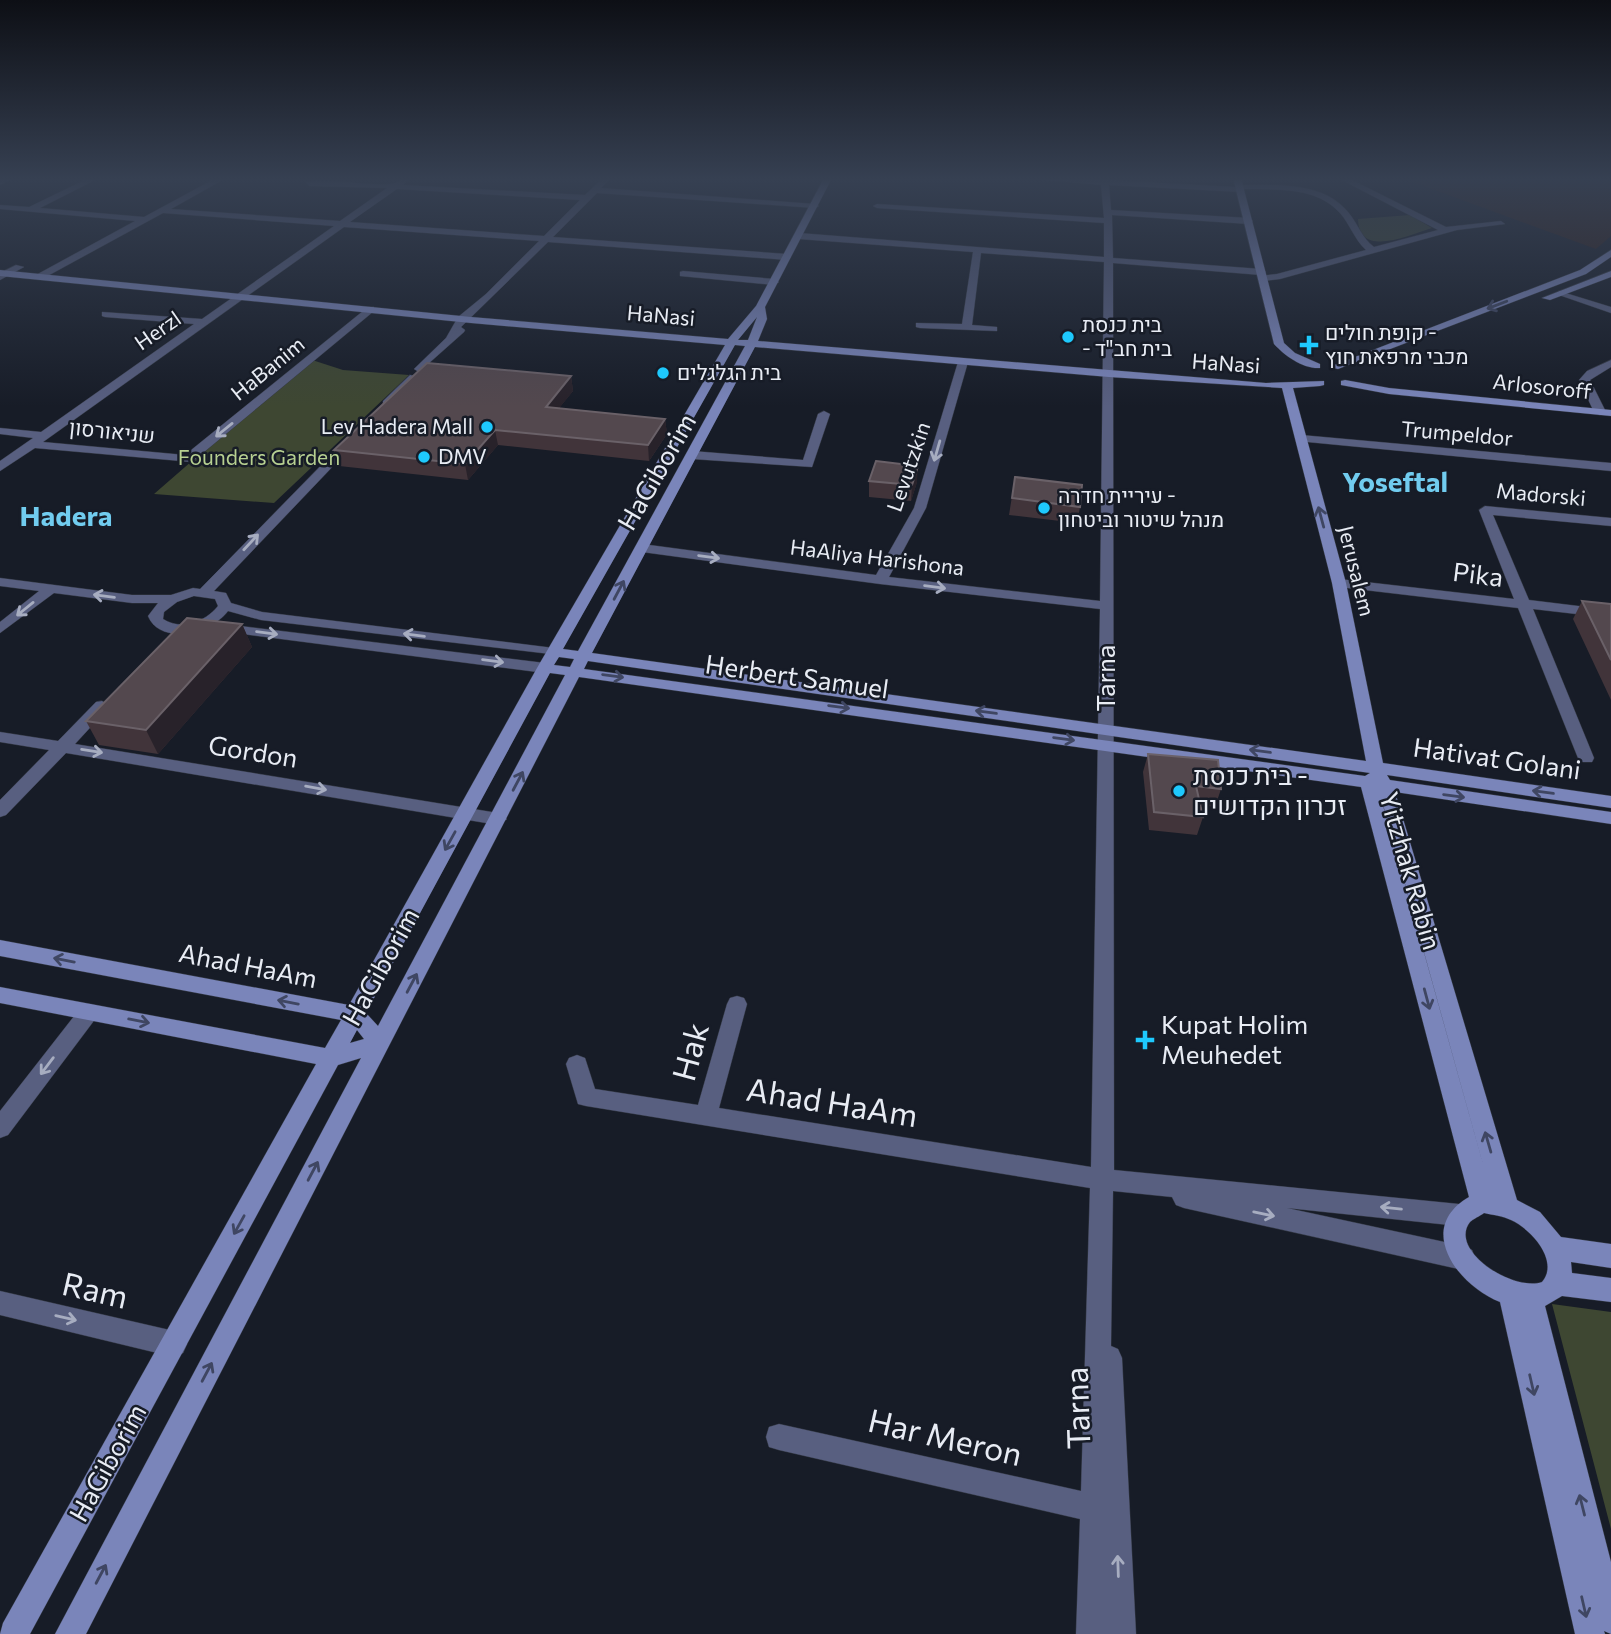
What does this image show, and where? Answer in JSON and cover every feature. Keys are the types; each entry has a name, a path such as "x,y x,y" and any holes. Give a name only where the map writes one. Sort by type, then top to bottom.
{"street":[{"path":"39,277 82,254"},
{"name":"Herzl","path":"0,467 299,254"},
{"path":"381,409 531,254"},
{"path":"748,254 787,257"},
{"name":"HaGiborim","path":"14,1634 550,660 734,337 760,307 789,254"},
{"path":"967,327 977,254"},
{"path":"1006,254 1278,277 1361,254"},
{"name":"Tarna","path":"1091,1634 1096,1508 1101,1179 1109,371 1107,254"},
{"path":"1257,254 1279,344 1291,355 1316,366 1334,367 1558,282 1609,258"},
{"name":"HaNasi","path":"2,272 19,267 250,288 470,315"},
{"name":"HaNasi","path":"2,272 371,309 734,337 1287,386 1346,378"},
{"path":"683,274 774,282"},
{"path":"1334,367 1346,378 1611,274"},
{"path":"1562,293 1611,310"},
{"name":"HaGiborim","path":"69,1634 754,339 762,319 760,307"},
{"name":"HaBanim","path":"188,459 371,309"},
{"path":"105,314 203,322"},
{"path":"920,325 993,328"},
{"name":"HaNasi","path":"754,339 963,362 1270,379 1307,376"},
{"name":"Levutzkin","path":"880,580 920,508 963,362"},
{"path":"1606,413 1584,380 1591,373 1611,363"},
{"path":"1316,366 1304,371 1307,376 1320,383"},
{"name":"Arlosoroff","path":"1346,378 1390,391 1606,413"},
{"name":"Jerusalem","path":"1287,386 1339,583 1377,780"},
{"path":"692,454 808,464 824,414"},
{"path":"205,592 363,428"},
{"path":"0,431 43,436"},
{"name":"Trumpeldor","path":"1301,439 1611,467"},
{"name":"שניאורסון","path":"32,444 188,459"},
{"name":"Madorski","path":"1525,605 1485,510 1611,522"},
{"name":"HaAliya Harishona","path":"642,548 880,580 1107,606"},
{"path":"0,582 132,599 172,599 205,592 221,596 225,606 217,617 173,634 161,625 155,616 158,610 172,599"},
{"name":"Pika","path":"1339,583 1611,614"},
{"path":"0,629 50,589"},
{"path":"1525,605 1586,758"},
{"name":"Herbert Samuel","path":"225,606 261,615 550,660 1106,736 1377,780"},
{"name":"Herbert Samuel","path":"199,625 550,660"},
{"path":"0,811 111,698"},
{"name":"Gordon","path":"0,737 498,820"},
{"name":"Hativat Golani","path":"1377,780 1611,802"},
{"name":"Hativat Golani","path":"1377,780 1611,818"},
{"name":"Yitzhak Rabin","path":"1377,780 1482,1202"},
{"name":"Yitzhak Rabin","path":"1377,780 1507,1207"},
{"name":"Ahad HaAm","path":"0,948 355,1014"},
{"path":"0,995 331,1058 380,1043 355,1014"},
{"name":"Hak","path":"706,1117 737,1004"},
{"path":"0,1128 89,1012"},
{"name":"Ahad HaAm","path":"577,1064 586,1097 1101,1179 1459,1215"},
{"name":"Tarna","path":"1101,1179 1121,1634"},
{"name":"Ahad HaAm","path":"1101,1179 1463,1258"},
{"path":"1482,1202 1507,1207 1530,1218 1545,1232 1556,1248 1562,1269 1558,1283 1546,1294 1521,1296 1493,1287 1475,1274 1455,1242 1454,1227 1459,1215 1482,1202"},
{"path":"1556,1248 1611,1256"},
{"path":"1558,1283 1611,1290"},
{"path":"1521,1296 1611,1619"},
{"path":"1521,1296 1590,1634"},
{"name":"Ram","path":"0,1303 174,1344"},
{"name":"Har Meron","path":"779,1437 1096,1508"}],"green space":[{"name":"Founders Garden","path":"309,359 343,370 409,375 274,503 154,494"},
{"path":"1552,1304 1611,1312 1611,1529"}],"building":[{"name":"Lev Hadera Mall","path":"427,363 571,376 546,407 665,419 648,445 495,430 465,464 334,450"},
{"path":"876,461 918,466 912,485 869,481"},
{"path":"1015,477 1082,485 1080,507 1012,498"},
{"path":"1582,601 1611,604 1611,660"},
{"path":"187,618 242,624 146,730 86,721"},
{"path":"1148,754 1218,760 1221,789 1196,786 1203,817 1154,812"}],"place":[{"name":"בית כנסת - בית חב\"ד","path":"1068,337"},
{"name":"קופת חולים - מכבי מרפאת חוץ","path":"1309,345"},
{"name":"בית הגלגלים","path":"663,373"},
{"name":"Lev Hadera Mall","path":"487,427"},
{"name":"DMV","path":"424,457"},
{"name":"עיריית חדרה - מנהל שיטור וביטחון","path":"1044,508"},
{"name":"בית כנסת - זכרון הקדושים","path":"1179,791"},
{"name":"Kupat Holim Meuhedet","path":"1145,1040"}],"district":[{"name":"Yoseftal","path":"1395,482"},
{"name":"Hadera","path":"66,516"}]}
